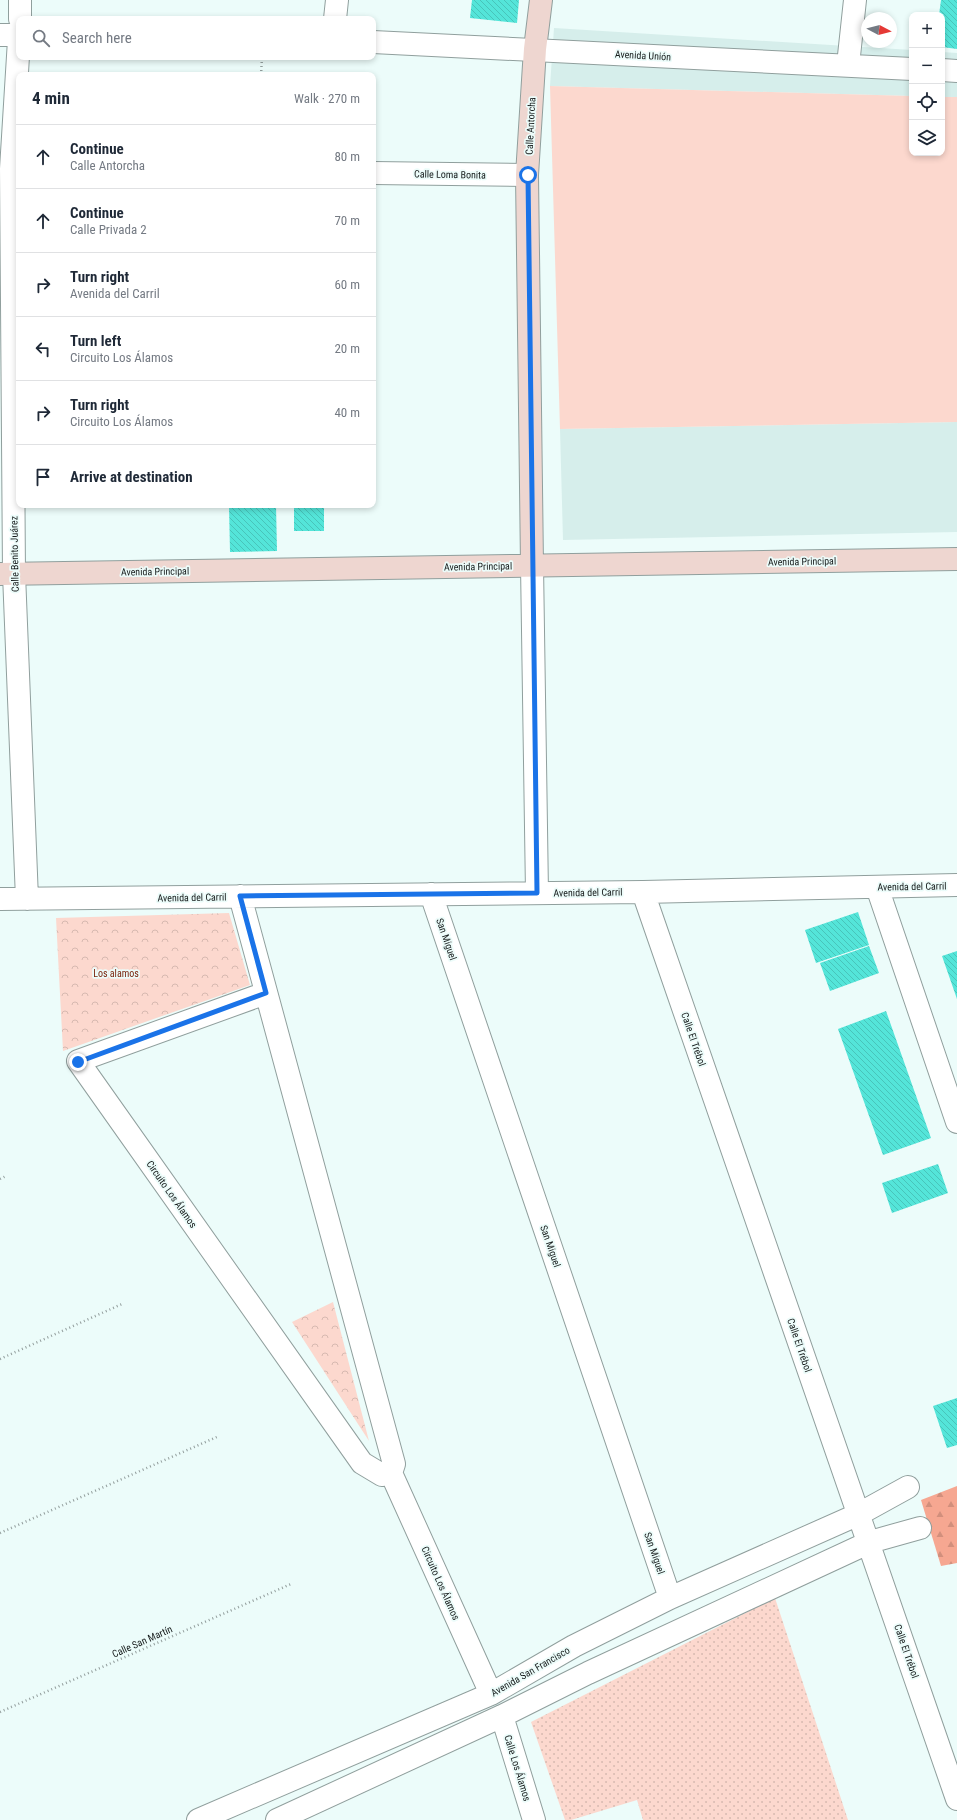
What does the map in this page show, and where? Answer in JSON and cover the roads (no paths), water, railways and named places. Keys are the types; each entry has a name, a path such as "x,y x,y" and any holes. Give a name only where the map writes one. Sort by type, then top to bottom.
{"street":[{"path":"20,0 20,16"},
{"path":"335,16 337,0"},
{"name":"Calle Antorcha","path":"532,565 528,175 535,49 541,0"},
{"path":"848,65 855,0"},
{"path":"0,34 16,35"},
{"name":"Avenida Unión","path":"376,42 909,69"},
{"name":"Calle Benito Juárez","path":"17,72 18,60"},
{"path":"945,70 957,71"},
{"name":"Calle Benito Juárez","path":"16,83 10,169 7,574 27,899"},
{"name":"Calle Loma Bonita","path":"376,173 528,175"},
{"name":"Avenida Principal","path":"7,574 957,559"},
{"path":"532,565 537,893"},
{"name":"Avenida del Carril","path":"0,899 643,892 957,885"},
{"path":"877,887 957,1122"},
{"name":"Calle El Trébol","path":"643,892 870,1542 957,1799"},
{"name":"San Miguel","path":"432,894 670,1598"},
{"name":"Circuito Los Álamos","path":"240,896 394,1464 391,1473 491,1694"},
{"name":"Circuito Los Álamos","path":"266,993 78,1062 362,1463 382,1475 391,1473"},
{"name":"Avenida San Francisco","path":"198,1820 491,1694 574,1646 670,1598 859,1514 908,1487"},
{"path":"277,1820 502,1716 588,1673 870,1542 920,1528"},
{"path":"574,1646 588,1673"},
{"name":"Calle Los Álamos","path":"502,1716 534,1820"}],"park label":[{"name":"Los alamos","path":"116,973"}]}
